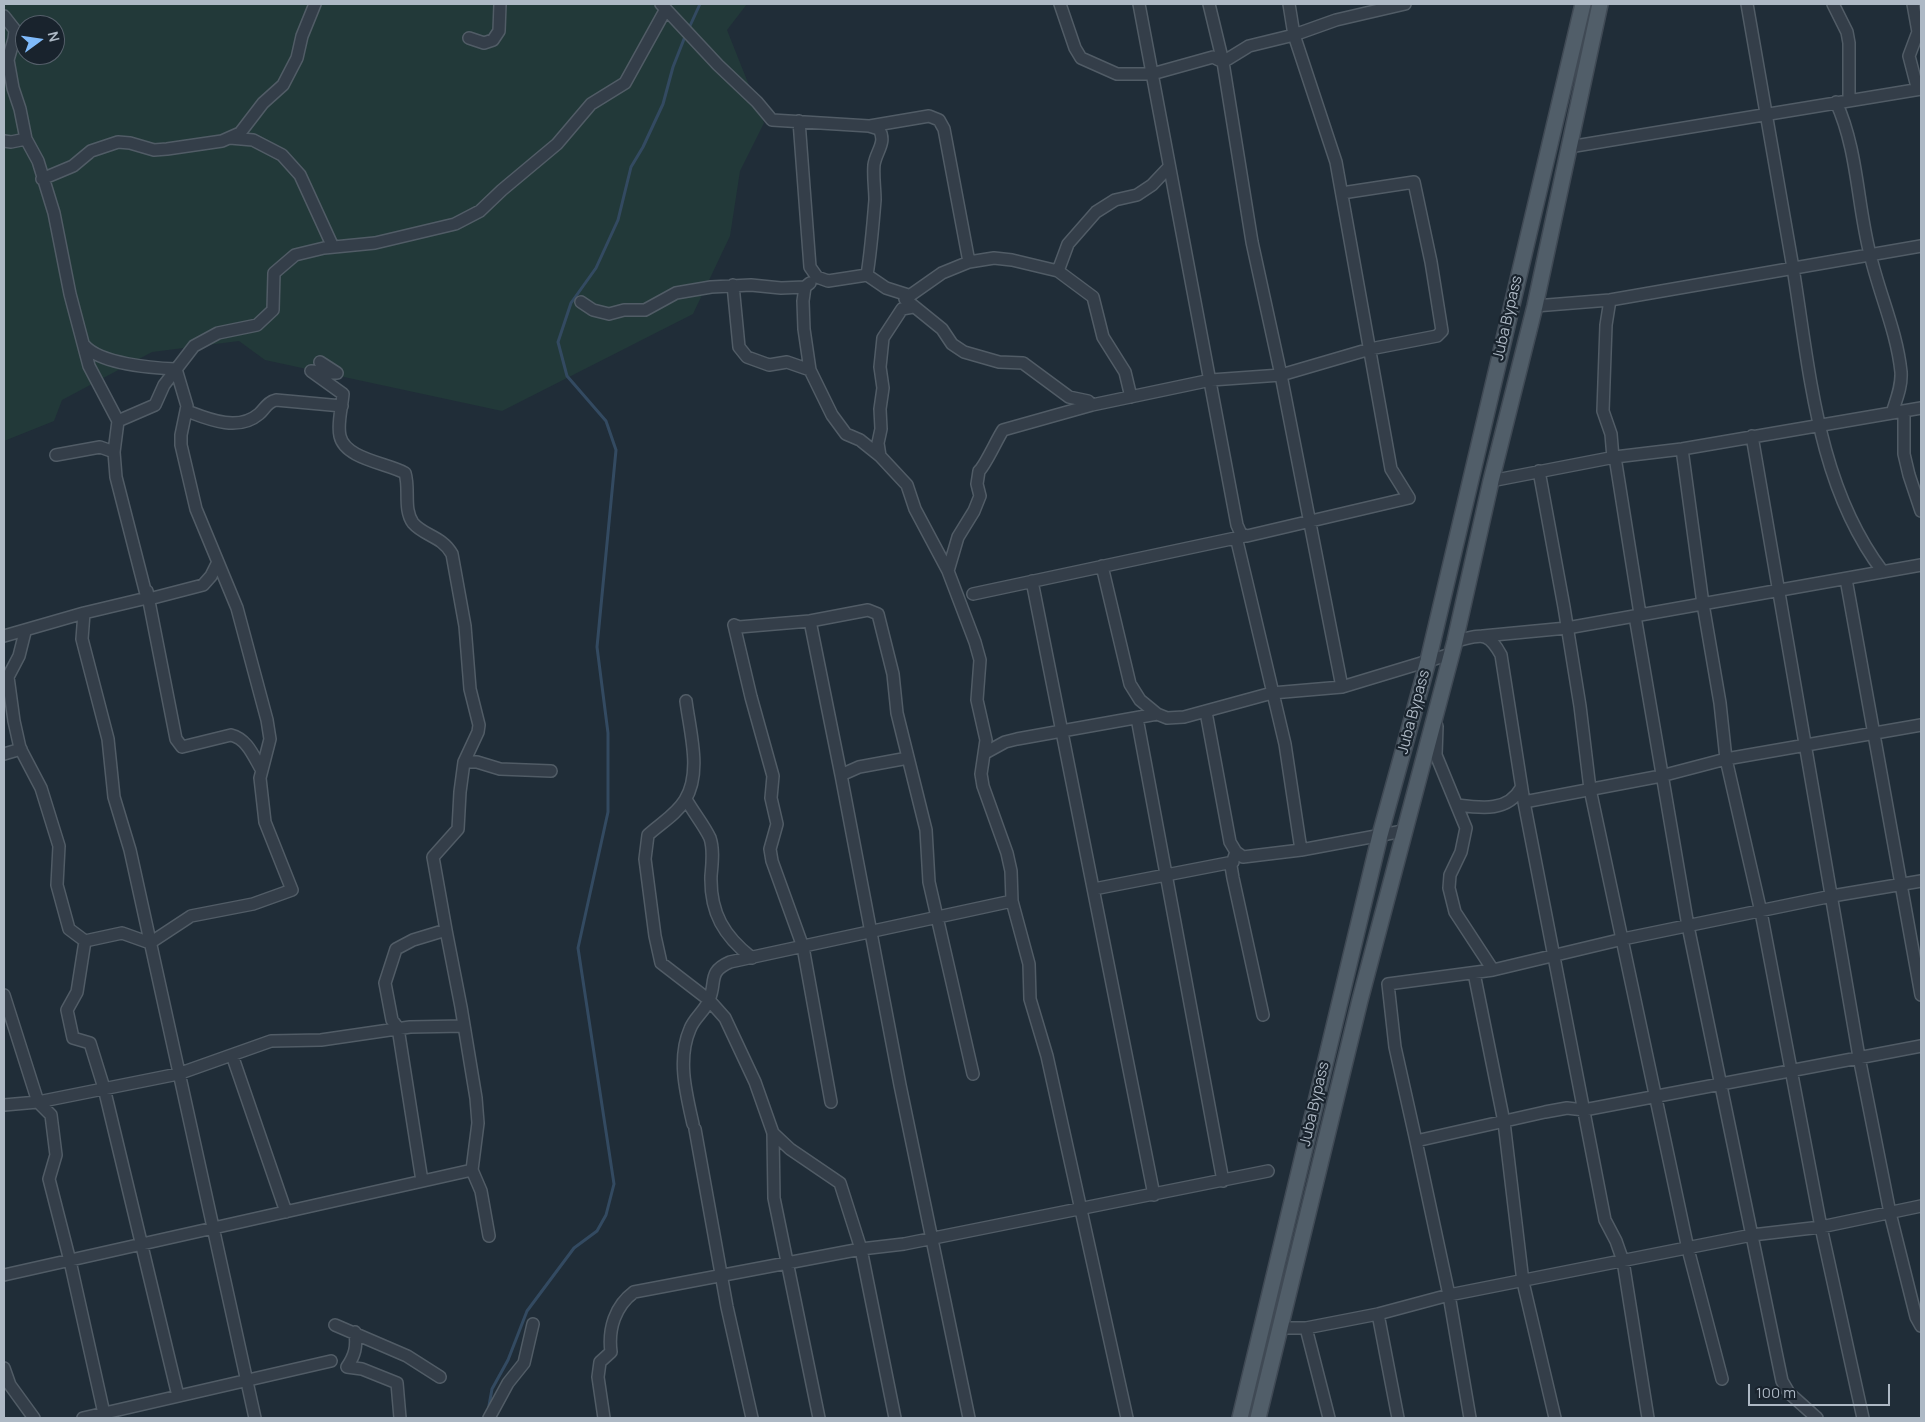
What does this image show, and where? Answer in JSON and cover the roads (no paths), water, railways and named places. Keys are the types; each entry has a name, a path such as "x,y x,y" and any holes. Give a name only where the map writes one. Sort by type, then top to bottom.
{"main road":[{"name":"Juba Bypass","path":"1240,1418 1380,835 1428,661 1583,4"},
{"name":"Juba Bypass","path":"1258,1418 1318,1168 1403,831 1437,712 1453,647 1491,481 1535,306 1600,4"}],"street":[{"path":"42,179 73,166 92,151 118,142 130,143 154,150 228,138 240,133 263,104 283,85 297,58 302,36 315,4"},
{"path":"469,38 484,43 493,40 499,31 500,4"},
{"path":"1060,4 1075,48 1081,58 1117,74 1152,74 1213,58 1223,62"},
{"path":"1139,4 1211,380 1236,525 1242,538 1272,694 1285,744 1301,850"},
{"path":"1210,4 1223,62 1252,242 1281,375 1295,456 1342,687"},
{"path":"973,594 1242,538 1409,498 1391,469 1336,162 1294,35 1289,4"},
{"path":"1223,62 1249,46 1294,35 1336,20 1383,7 1405,4"},
{"path":"1747,4 1819,425 1839,496 1874,560 1883,572"},
{"path":"1833,4 1847,32 1849,43 1849,100"},
{"path":"1570,147 1849,100 1919,86 1909,56 1918,32 1914,4"},
{"path":"118,421 155,405 164,385 194,346 218,333 257,325 273,310 274,273 295,255 333,247 375,243 455,224 480,212 502,190 557,144 591,104 625,83 663,6 772,120 869,126 879,129 883,136 883,143 876,156 872,178 875,198 867,275"},
{"path":"4,16 15,30 8,60 12,88 20,109 26,139 38,161 54,213 70,294 91,372 118,421 114,452 116,477 147,598 84,613 25,632 4,636"},
{"path":"1836,102 1846,124 1852,146 1854,171 1870,255 1885,302 1901,372 1901,387 1892,413"},
{"path":"869,126 929,116 939,120 944,129 969,262"},
{"path":"799,121 810,266 818,277 828,281 867,275 886,288 908,295"},
{"path":"228,138 253,140 282,155 300,175 333,247"},
{"path":"4,141 11,142 26,139"},
{"path":"1058,271 1068,244 1096,212 1115,200 1137,195 1152,185 1169,167"},
{"path":"948,571 958,537 974,511 980,496 977,484 978,471 984,467 990,449 1003,430 1092,406 1211,380 1281,375 1370,349 1437,336 1442,332 1431,262 1414,182 1342,193"},
{"path":"1535,306 1610,300 1921,246"},
{"path":"1092,406 1088,401 1069,397 1061,393 1023,363 999,362 964,352 952,344 942,329 904,299 942,273 969,262 994,258 1012,260 1058,271 1093,297 1099,314 1103,337 1125,372 1131,397"},
{"path":"581,302 593,310 609,314 624,310 645,310 676,294 733,285 805,287 818,277"},
{"path":"733,285 739,347 747,357 769,365 788,362 810,370"},
{"path":"805,287 803,301 804,330 810,370 832,415 846,434 860,440 880,456 906,485 915,509 948,571 979,655 977,700 986,740 981,774 983,786 1007,853 1011,871 1012,901 1030,964 1030,999 1047,1056 1127,1418"},
{"path":"1610,300 1606,326 1604,411 1612,434 1661,776 1688,926 1782,1381 1790,1393 1817,1418"},
{"path":"880,456 878,443 881,429 880,408 883,388 880,367 883,338 902,309 913,307"},
{"path":"84,345 90,353 132,365 176,369"},
{"path":"320,362 337,373 311,370 344,394 340,436 344,445 353,453 405,474 408,507 414,524 447,545 452,554 465,626 470,689 479,725 478,732 464,762 458,829 453,837 433,857 478,1112 472,1170 481,1191 490,1236"},
{"path":"150,943 191,916 253,904 292,890 265,822 260,778 261,769 268,755 270,739 268,720 237,608 196,509 181,445 181,435 188,411 176,369"},
{"path":"188,411 213,421 231,424 256,416 268,403 276,400 342,406"},
{"path":"1491,481 1614,458 1682,449 1921,408"},
{"path":"1904,411 1904,454 1908,475 1921,511"},
{"path":"1752,436 1777,591 1859,1057 1890,1214 1916,1317 1921,1326"},
{"path":"56,455 100,447 114,452"},
{"path":"1682,449 1703,604 1720,703 1726,759 1761,912 1821,1227 1863,1418"},
{"path":"1539,471 1567,628 1590,790 1688,1249 1722,1379"},
{"path":"116,477 149,599 176,739 182,747 230,735 238,737 248,745 261,769"},
{"path":"149,599 203,585 211,576 218,562"},
{"path":"1102,566 1130,684 1140,700 1157,714 1167,718 1206,712 1272,694 1342,687 1428,661 1453,647 1483,636 1567,628 1921,565"},
{"path":"1846,579 1921,994"},
{"path":"1032,581 1064,732 1154,1195"},
{"path":"832,1102 803,947 772,861 770,849 778,824 771,798 773,776 750,697 734,625 750,627 810,621 868,610 878,614 894,674 897,712 926,830 929,882 973,1074"},
{"path":"84,613 82,639 108,739 114,797 130,850 255,1418"},
{"path":"810,621 842,775 931,1239 969,1418"},
{"path":"25,632 19,656 8,676 21,749 41,788 59,846 57,885 69,929 85,941 122,933 150,943"},
{"path":"1483,636 1494,641 1501,654 1524,802 1553,954 1605,1220 1616,1241 1622,1260 1648,1418"},
{"path":"686,701 694,767 692,785 686,799 671,817 648,834 645,859 655,936 661,963 709,1000 725,1018 755,1082 773,1133 774,1198 818,1418"},
{"path":"1206,712 1234,857 1233,878 1263,1015"},
{"path":"1437,712 1436,754 1464,819 1466,836 1450,875 1449,888 1455,912 1493,970"},
{"path":"985,753 1005,742 1157,714"},
{"path":"1137,718 1223,1181"},
{"path":"1524,802 1661,776 1726,759 1921,725"},
{"path":"4,754 21,749"},
{"path":"842,775 859,767 908,758"},
{"path":"464,762 477,762 500,769 551,771"},
{"path":"1457,806 1480,808 1503,805 1515,799 1522,788"},
{"path":"686,799 710,839 713,857 712,895 720,925 728,936 752,958"},
{"path":"1094,889 1166,875 1234,857 1250,857 1301,850 1403,831"},
{"path":"1470,1418 1448,1295 1395,1046 1388,984 1493,970 1553,954 1623,939 1832,896 1921,881"},
{"path":"722,966 1012,901"},
{"path":"422,1181 398,1028 392,1020 385,983 396,949 412,940 446,930"},
{"path":"728,936 729,947 722,966 714,976 709,1000 690,1026 682,1061 686,1096 694,1127 721,1276 752,1418"},
{"path":"85,941 77,992 66,1010 72,1038 90,1043 104,1088 178,1396"},
{"path":"1474,973 1504,1122 1523,1282 1555,1418"},
{"path":"4,995 38,1102 51,1115 56,1155 49,1179 70,1260 105,1416"},
{"path":"4,1105 38,1102 178,1074 271,1041 321,1040 398,1028 464,1026"},
{"path":"1416,1141 1559,1110 1584,1110 1921,1046"},
{"path":"232,1055 286,1212"},
{"path":"773,1133 790,1149 840,1183 861,1249 895,1418"},
{"path":"4,1276 472,1170"},
{"path":"604,1418 598,1377 600,1362 611,1352 610,1340 617,1310 623,1300 634,1292 861,1249 931,1239 1268,1171"},
{"path":"1281,1328 1306,1328 1378,1314 1448,1295 1523,1282 1622,1260 1688,1249 1752,1234 1821,1227 1921,1206"},
{"path":"1378,1314 1398,1418"},
{"path":"488,1418 508,1383 524,1363 533,1324"},
{"path":"335,1325 356,1332 408,1356 440,1377"},
{"path":"1306,1328 1329,1418"},
{"path":"356,1332 354,1356 347,1367 362,1369 397,1383 400,1418"},
{"path":"83,1418 105,1416 178,1396 331,1361"},
{"path":"4,1368 10,1385 34,1418"}],"waterway":[{"path":"689,28 700,4"},
{"path":"488,1411 492,1389 508,1360 527,1311 574,1248 597,1231 606,1215 614,1184 578,948 608,812 608,733 597,647 616,450 606,421 567,376 558,342 571,303 596,268 618,220 631,167 643,147 663,104 673,67 686,34"}]}
